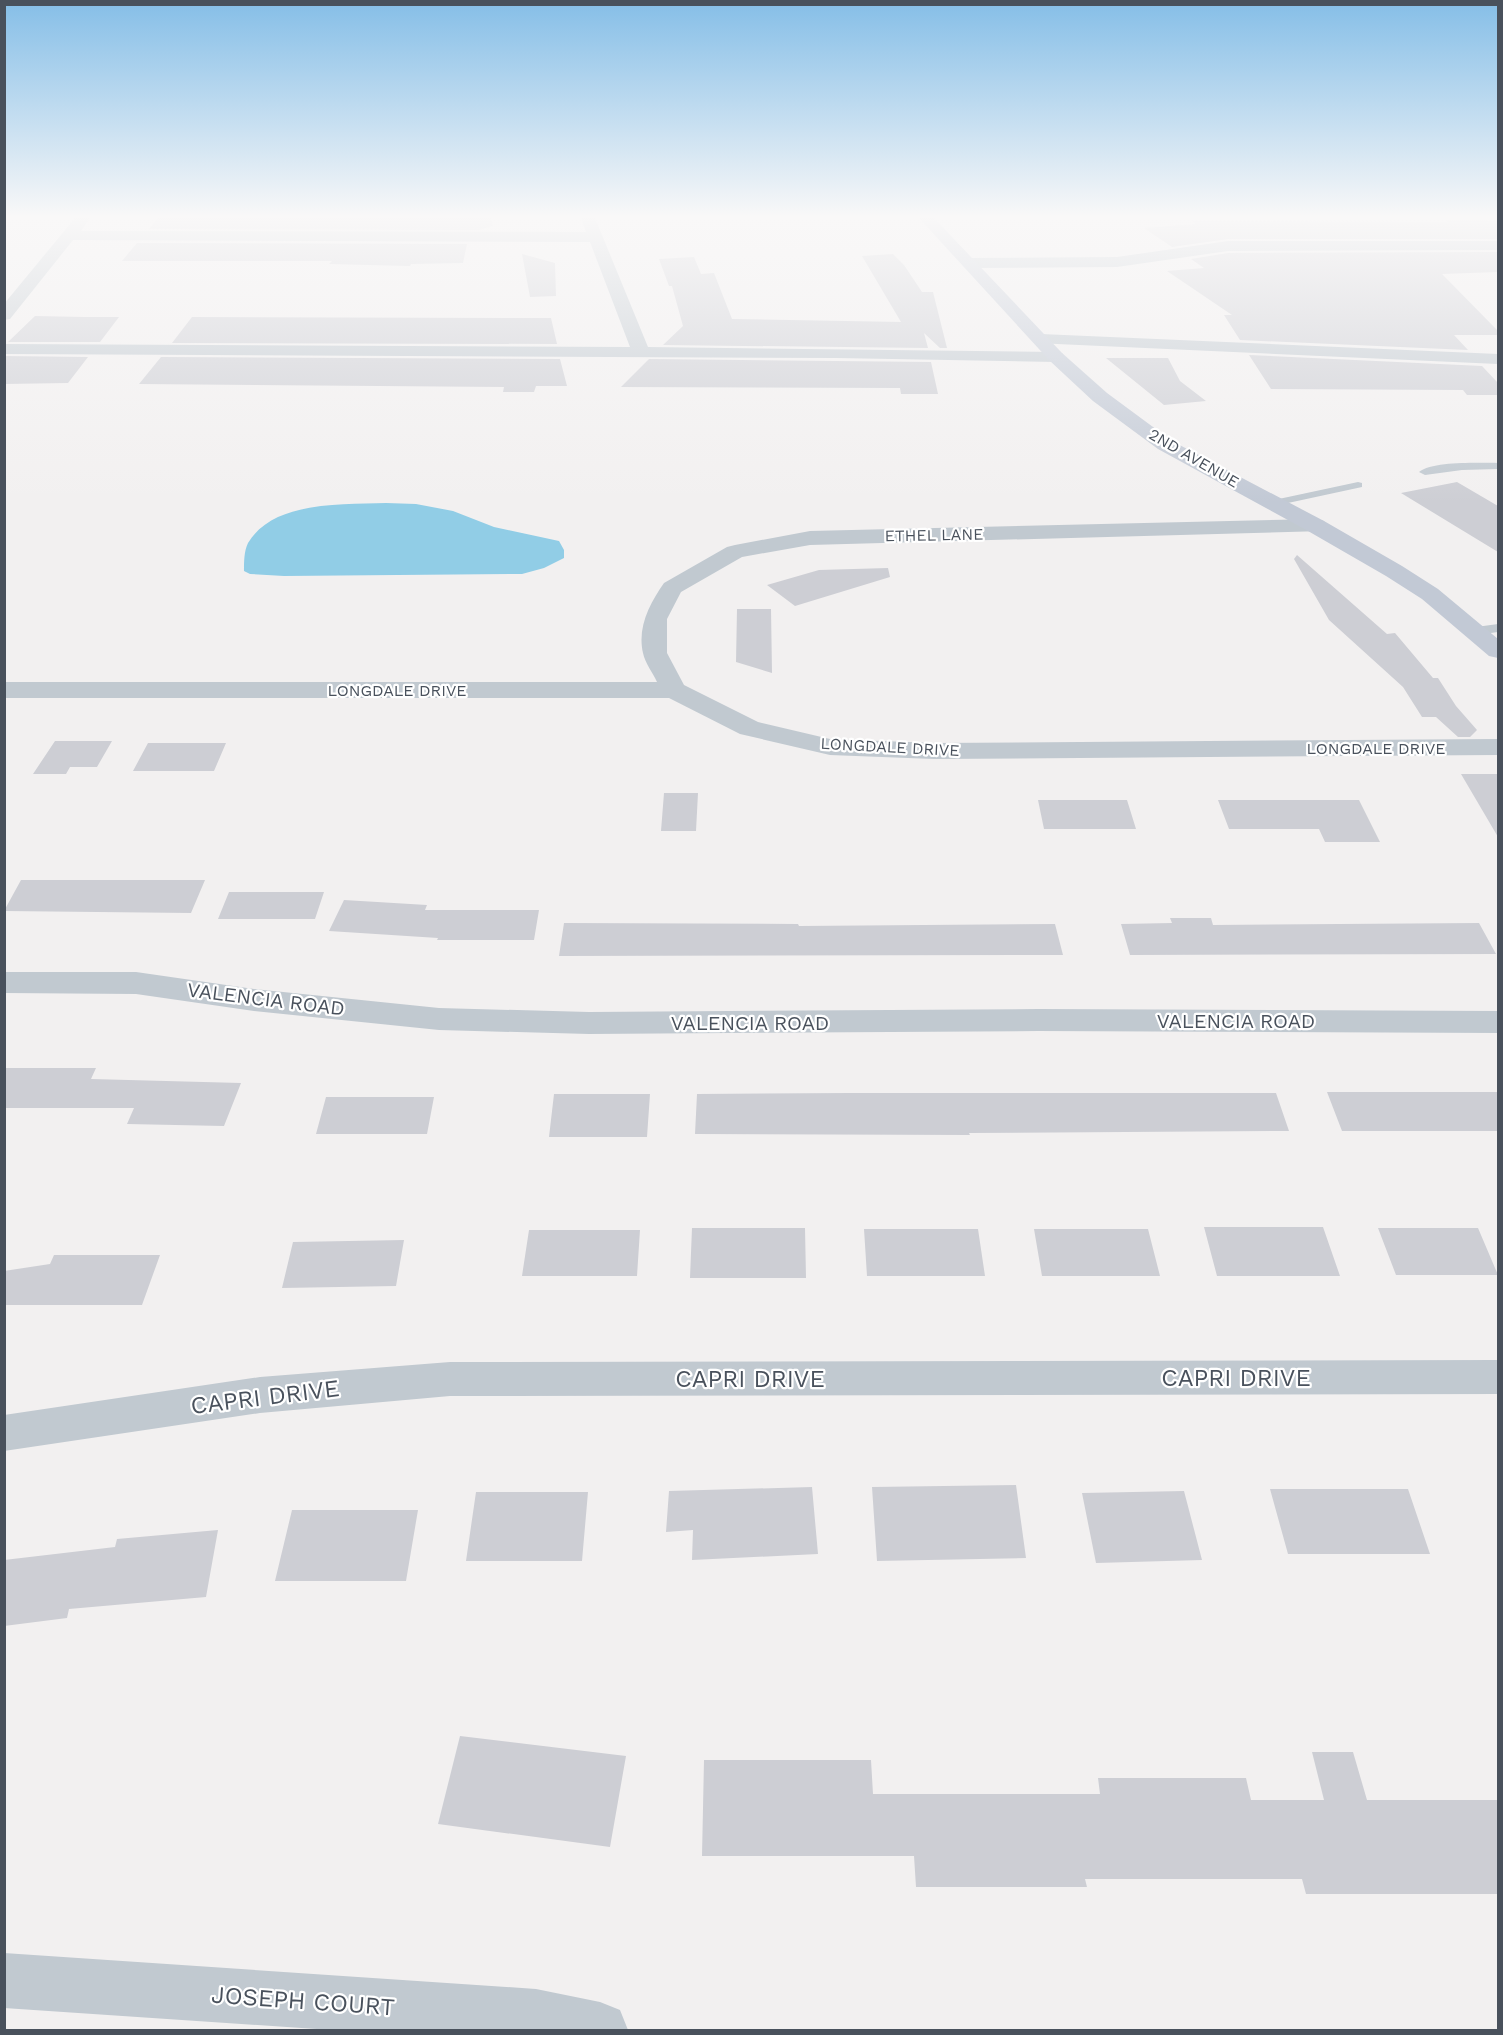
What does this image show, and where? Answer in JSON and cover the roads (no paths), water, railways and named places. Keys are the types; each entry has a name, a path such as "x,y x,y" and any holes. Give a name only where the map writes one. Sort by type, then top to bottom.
{"street":[{"path":"625,313 641,352"},
{"name":"2ND AVENUE","path":"1016,313 1056,357 1100,397 1165,445 1316,526 1430,594 1498,651"},
{"path":"1041,339 1498,359"},
{"path":"4,349 641,352 1056,357"},
{"name":"ETHEL LANE","path":"674,690 656,653 655,619 672,588 735,552 810,538 1316,526"},
{"name":"LONGDALE DRIVE","path":"4,690 674,690 749,728 830,747 934,751 1498,747"},
{"name":"VALENCIA ROAD","path":"4,982 136,983 254,1000 439,1019 811,1023 1038,1020 1498,1022"},
{"name":"CAPRI DRIVE","path":"4,1433 260,1395 450,1379 1498,1377"},
{"name":"JOSEPH COURT","path":"4,1980 536,2017 600,2031"}],"lane":[{"path":"1425,472 1462,467 1498,466"},
{"path":"1274,503 1358,485"},
{"path":"1476,631 1498,628"}],"water":[{"path":"416,504 453,511 494,527 559,541 564,550 564,558 544,568 522,574 284,576 250,574 244,571 248,543 260,529 274,519 291,512 330,505"}]}
